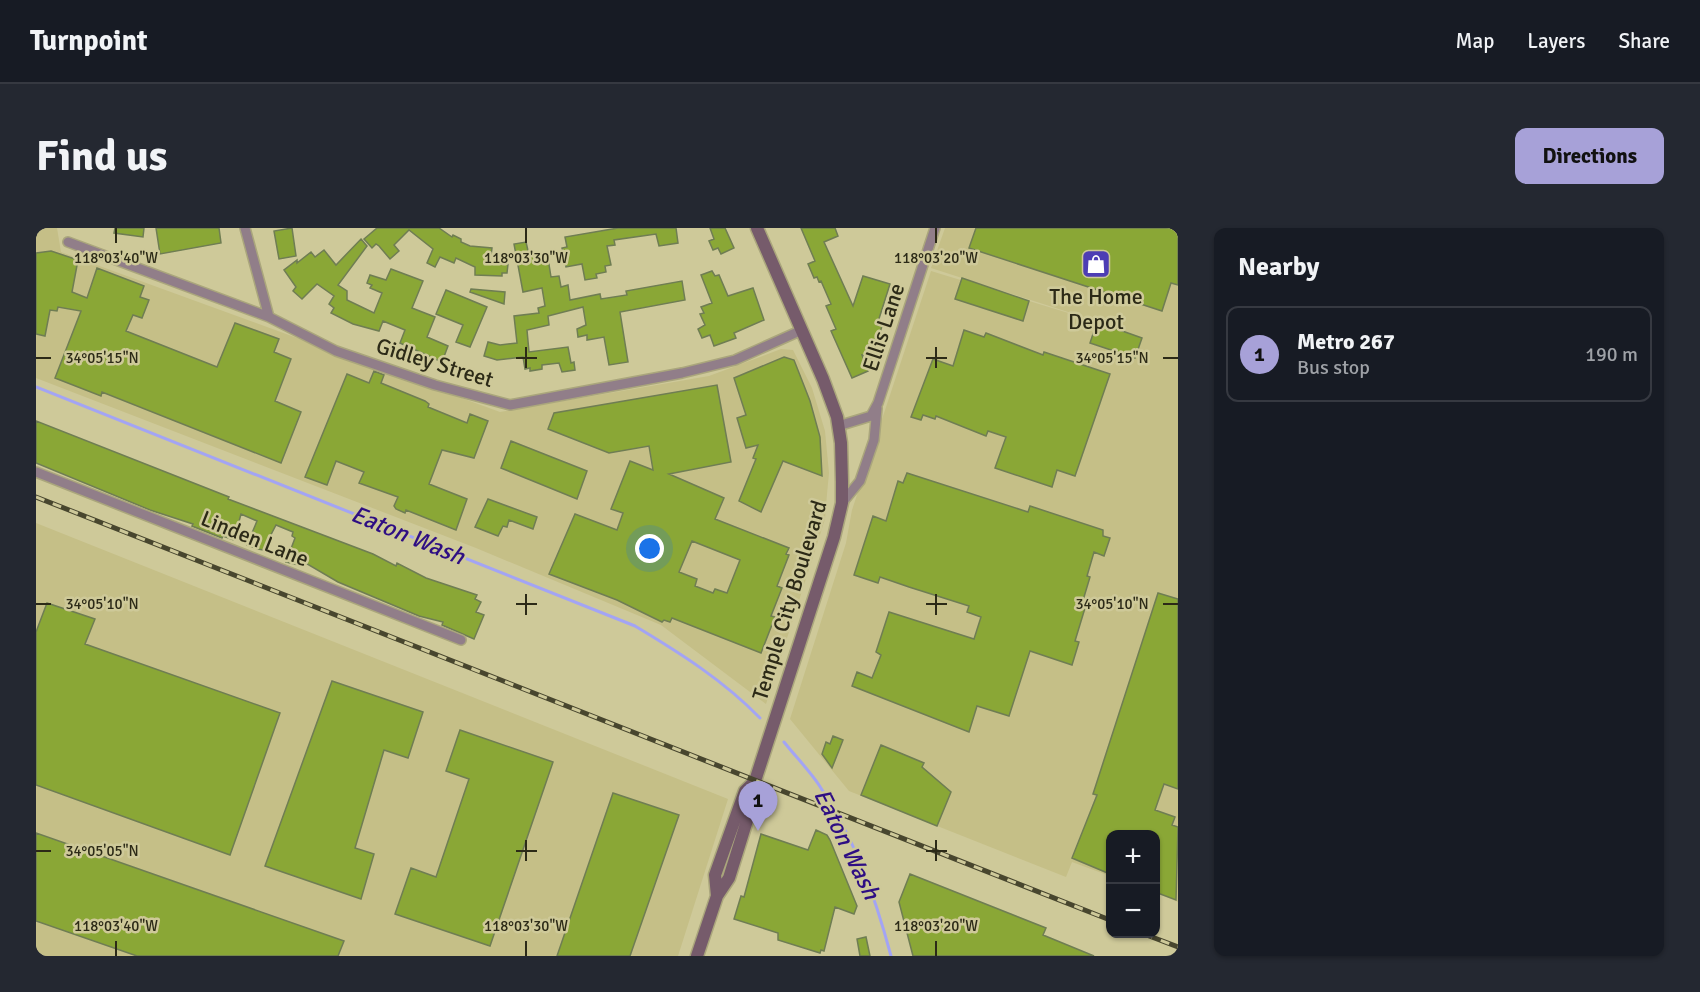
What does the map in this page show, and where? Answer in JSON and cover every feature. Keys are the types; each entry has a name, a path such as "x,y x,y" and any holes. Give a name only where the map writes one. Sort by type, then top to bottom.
{"main road":[{"name":"Temple City Boulevard","path":"697,956 717,896 715,875 745,791 755,781 834,537 842,503 841,442 838,426 823,379 757,228"}],"street":[{"path":"245,228 269,317"},
{"name":"Ellis Lane","path":"838,426 871,416 878,403 936,228"},
{"name":"Gidley Street","path":"68,242 269,317 336,351 435,385 510,405 693,371 735,360 802,330"},
{"name":"Ellis Lane","path":"842,503 860,481 874,440 878,403"},
{"name":"Linden Lane","path":"36,472 461,640"}],"shaded area":[{"path":"36,228 57,228 61,252 500,412 709,376 781,349 793,350 812,388 825,431 829,473 825,519 766,704 661,625 476,548 36,378"},
{"path":"945,228 1178,228 1178,902 1160,895 1160,830 1106,830 1106,875 1072,862 1066,877 849,791 790,719 846,543 852,510 931,271 1124,330 931,268"},
{"path":"36,523 728,799 678,956 36,956"}],"building":[{"path":"115,228 144,228 143,237 114,233"},
{"path":"156,228 219,228 221,243 160,254"},
{"path":"292,228 296,256 279,259 274,231"},
{"path":"377,228 439,228 470,246 492,248 490,263 508,264 507,273 502,273 502,276 475,275 475,267 456,258 454,263 440,257 435,267 427,263 433,249 409,230 394,245 399,251 390,259 379,246 376,244 372,248 364,239"},
{"path":"618,228 676,228 678,243 659,246 656,234 614,240 615,245 607,246 611,265 605,266 606,272 596,274 597,278 585,280 582,264 566,267 562,248 567,247 565,237"},
{"path":"710,228 725,228 734,248 721,254 718,248 713,250 709,241 714,239"},
{"path":"801,228 835,228 838,236 824,242 853,306 863,276 890,284 877,325 882,326 872,358 862,355 868,371 852,378 831,331 836,329 826,306 831,304 821,281 819,282 817,277 814,278 808,264 815,261"},
{"name":"The Home Depot","path":"976,228 1178,228 1178,285 1171,283 1162,311 969,248"},
{"path":"361,239 367,246 338,285 347,291 347,300 374,313 382,293 370,288 372,285 367,283 370,275 386,280 391,269 423,281 412,308 435,317 427,337 448,346 442,362 400,343 405,330 383,321 379,331 353,324 331,313 334,308 329,304 334,296 317,284 302,299 293,291 296,287 284,270 297,260 297,263 311,252 315,257 324,250 336,265"},
{"path":"526,242 529,255 547,252 551,277 559,276 561,287 568,285 570,300 600,294 601,299 627,295 626,291 682,281 685,300 620,312 628,362 609,365 604,337 587,340 587,335 578,337 577,329 586,325 583,307 548,316 549,325 527,330 529,352 568,347 575,370 562,372 559,363 542,365 542,369 530,371 530,368 525,369 523,357 497,360 484,356 488,342 500,345 517,343 514,316 539,313 538,308 545,306 542,288 523,292 514,244"},
{"path":"51,251 78,260 72,292 87,298 97,268 144,286 140,297 149,300 142,318 133,315 126,331 217,367 235,323 279,339 274,352 291,359 275,401 301,412 281,463 102,392 101,396 55,378 81,311 58,307 57,311 50,310 45,336 36,334 36,253"},
{"path":"712,271 715,276 719,275 728,296 753,288 764,320 734,333 736,338 714,346 710,335 702,338 698,329 705,325 700,314 704,313 701,307 712,303 701,275"},
{"path":"962,278 1029,301 1023,321 955,299"},
{"path":"471,289 505,292 504,304 470,292"},
{"path":"446,290 487,307 470,347 456,342 463,325 436,314"},
{"path":"1097,322 1142,338 1135,358 1090,343"},
{"path":"964,330 984,337 986,333 1043,355 1044,352 1110,374 1075,476 1057,470 1052,487 995,468 1006,437 988,431 986,436 936,416 935,419 923,415 921,420 911,417 933,359 953,366"},
{"path":"784,357 794,360 810,401 820,437 822,476 783,461 761,512 739,501 756,459 753,458 758,445 746,448 737,418 746,415 734,378"},
{"path":"374,371 384,375 381,383 425,401 429,404 428,407 467,423 470,414 488,421 474,458 442,450 429,484 467,499 456,530 406,510 405,513 396,509 394,506 398,497 359,483 364,472 336,461 327,485 305,477 347,374 369,383"},
{"path":"717,385 731,462 669,474 724,498 715,519 789,548 786,554 789,555 777,586 782,588 771,616 775,617 761,653 672,618 670,622 664,620 662,622 617,600 549,574 575,514 617,530 623,513 611,509 630,461 653,470 649,446 609,453 548,429 554,413","holes":["692,541 740,560 727,593 715,589 713,593 695,586 697,579 679,572"]},
{"path":"36,421 229,497 228,499 373,554 396,566 397,563 426,578 477,595 475,599 481,602 476,612 484,615 474,639 442,625 443,622 419,616 338,582 304,562 302,566 286,562 295,538 292,536 293,532 276,525 263,550 258,549 247,545 257,521 241,514 234,540 223,536 222,538 192,526 193,524 150,510 36,463"},
{"path":"511,441 587,471 577,499 501,468"},
{"path":"907,473 1028,512 1030,506 1103,530 1103,536 1110,538 1104,556 1094,552 1087,576 1090,577 1081,607 1085,608 1075,641 1079,642 1072,665 1030,651 1009,716 977,706 969,732 852,686 857,672 872,678 881,655 876,652 889,612 974,639 981,617 967,612 969,606 880,577 878,583 854,575 873,516 886,521 898,481 903,483"},
{"path":"488,499 537,517 533,529 509,520 507,527 503,526 498,536 475,527"},
{"path":"1158,593 1178,599 1178,789 1164,784 1155,810 1175,817 1172,825 1178,827 1176,900 1160,894 1160,830 1106,830 1106,872 1072,858 1097,795 1093,794"},
{"path":"47,603 95,619 85,644 280,713 230,855 36,785 36,632"},
{"path":"332,681 423,712 408,758 384,750 355,848 374,854 361,899 265,866"},
{"path":"460,730 553,762 490,946 395,914 411,868 436,877 469,779 446,771"},
{"path":"833,736 843,740 832,768 822,754 826,742 830,744"},
{"path":"881,745 924,763 922,767 951,792 937,826 861,795"},
{"path":"613,793 679,815 630,956 557,956"},
{"path":"816,830 827,835 830,840 857,906 854,914 835,907 824,951 821,950 820,953 778,940 778,933 734,919 741,896 744,897 761,834 808,850"},
{"path":"36,833 344,941 338,956 137,956 36,921"},
{"path":"910,874 1046,928 1043,935 1094,956 913,956 899,902"},
{"path":"866,937 870,956 860,956 857,939"}],"waterway":[{"name":"Eaton Wash","path":"36,387 635,626 716,679 760,718"},
{"name":"Eaton Wash","path":"784,742 815,779 843,825 870,889 891,956"}],"railway":[{"path":"36,497 1106,918"},
{"path":"1154,938 1178,947"}],"place":[{"name":"The Home Depot","path":"1096,264"},
{"name":"Metro 267","path":"758,831"}]}
